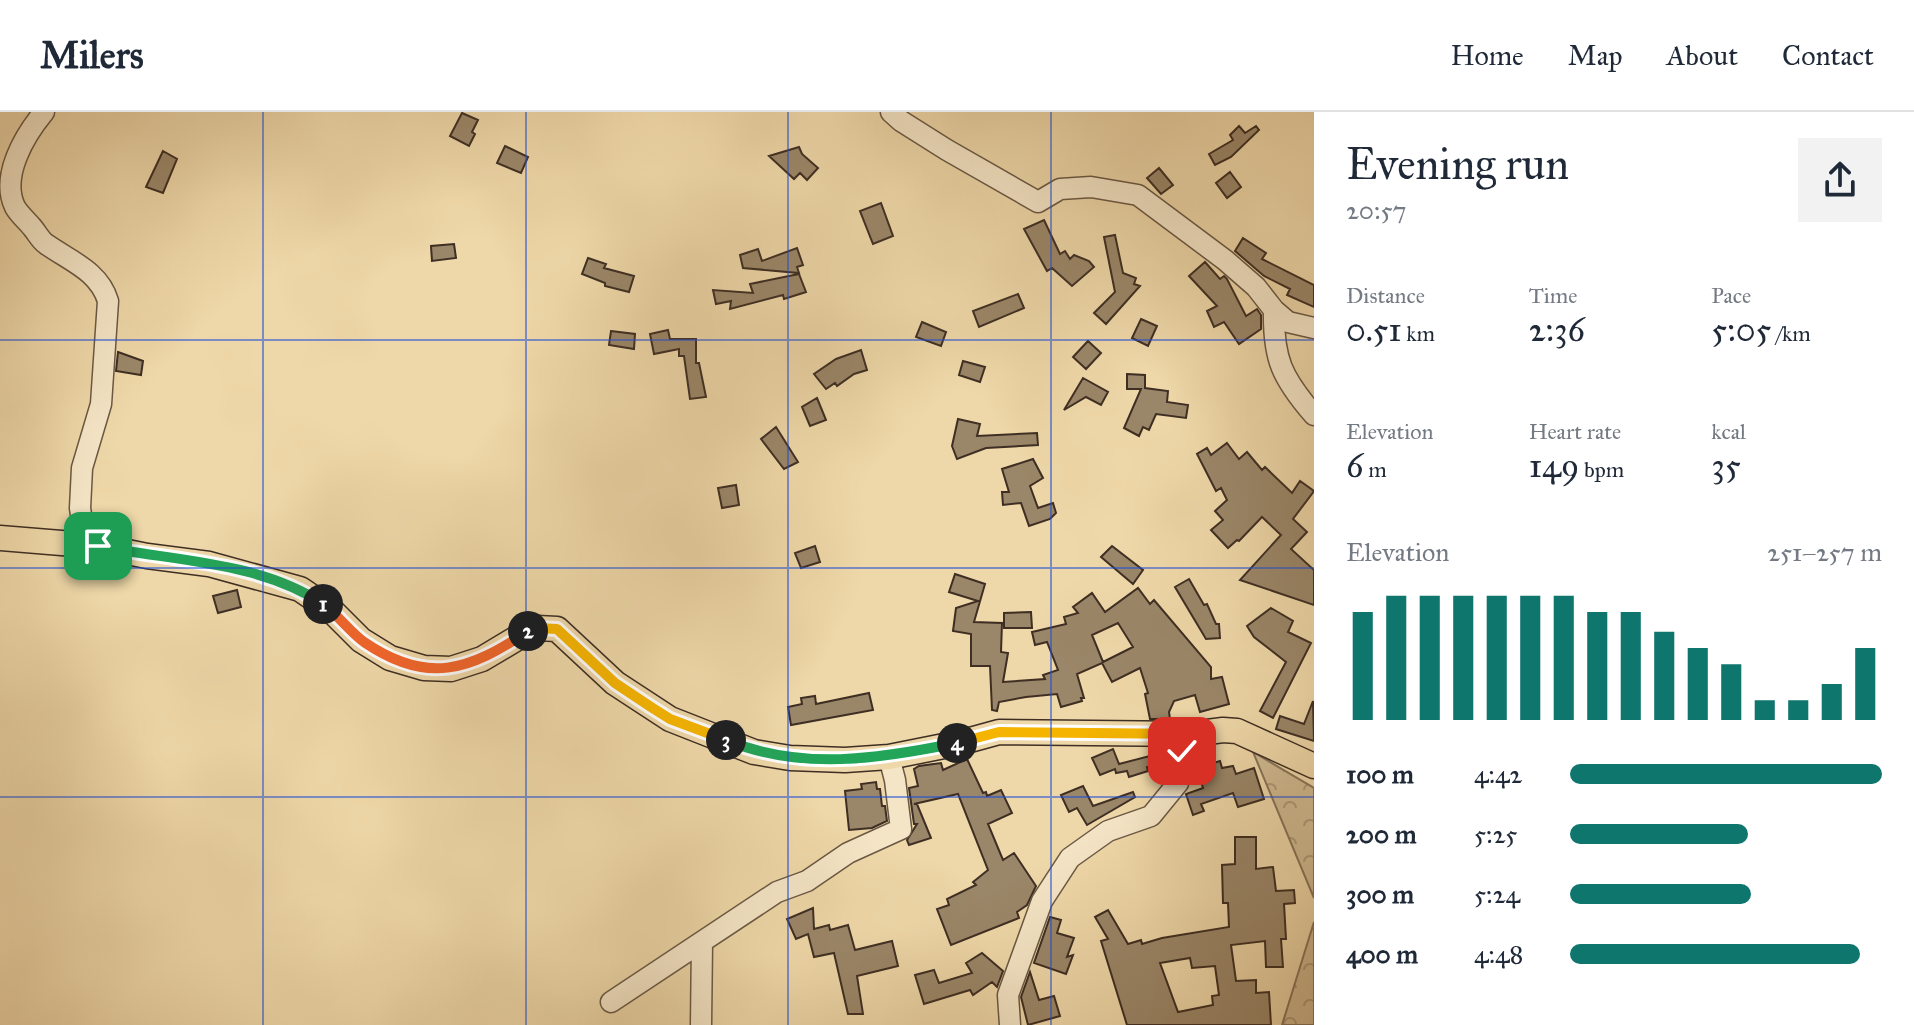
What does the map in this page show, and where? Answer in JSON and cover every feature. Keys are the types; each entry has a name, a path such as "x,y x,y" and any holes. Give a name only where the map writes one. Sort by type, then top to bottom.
{"main road":[{"path":"0,538 98,546 209,564 300,589 331,610 361,640 390,658 424,668 451,669 482,659 529,631 537,628 557,629 615,683 660,713 754,752 831,760 889,757 999,732 1192,734 1223,730 1237,731 1314,766"}],"street":[{"path":"44,112 33,125 10,172 11,193 14,205 43,243 76,261 104,288 108,301 101,404 86,450 80,489 84,535 98,546"},
{"path":"891,112 947,150 1038,202 1060,189 1091,187 1138,195 1225,260 1256,287 1288,322 1314,328"},
{"path":"1274,310 1273,342 1288,383 1314,415"},
{"path":"1010,1025 1008,995 1042,901 1070,858 1108,831 1151,816 1178,783 1182,751 1192,734"},
{"path":"611,1002 777,892 807,881 848,853 901,829 889,757"},
{"path":"701,1025 702,942"}],"green space":[{"path":"1253,752 1314,788 1314,898"},
{"path":"1314,922 1314,1025 1282,1025"}],"building":[{"path":"462,113 478,120 469,146 450,136"},
{"path":"1239,126 1245,133 1256,126 1259,130 1231,157 1215,165 1209,154 1233,140 1230,135"},
{"path":"505,146 528,157 521,173 497,163"},
{"path":"799,147 802,154 818,168 807,180 800,173 794,179 769,156"},
{"path":"163,151 177,159 163,193 146,187"},
{"path":"1159,168 1173,185 1161,194 1147,178"},
{"path":"1230,172 1241,187 1227,198 1216,183"},
{"path":"881,203 893,236 873,244 860,211"},
{"path":"1044,220 1060,254 1065,251 1070,259 1074,255 1089,261 1094,267 1072,286 1052,268 1047,271 1024,229"},
{"path":"1115,235 1123,273 1136,278 1134,284 1140,286 1106,324 1094,313 1115,292 1104,237"},
{"path":"1243,238 1266,253 1262,259 1314,285 1314,307 1287,295 1290,289 1264,276 1235,251"},
{"path":"454,244 456,258 432,261 431,246"},
{"path":"797,248 803,265 797,267 799,273 743,268 740,255 758,249 762,261"},
{"path":"588,258 606,264 604,268 634,276 629,292 605,286 605,283 582,274"},
{"path":"1205,262 1220,279 1224,276 1227,279 1246,316 1257,309 1261,315 1261,329 1239,344 1224,322 1214,327 1207,311 1217,306 1189,276"},
{"path":"799,274 806,292 730,309 731,301 716,304 713,290 753,293 750,284"},
{"path":"1018,294 1024,308 979,327 973,311"},
{"path":"1141,319 1157,326 1148,346 1132,338"},
{"path":"922,322 946,332 941,346 916,337"},
{"path":"668,330 670,339 696,339 696,363 699,363 706,397 690,399 684,356 679,356 679,349 654,354 650,334"},
{"path":"611,331 635,334 634,349 609,345"},
{"path":"1088,341 1101,353 1086,369 1073,357"},
{"path":"861,350 867,370 854,374 837,386 835,383 826,389 814,374 836,359"},
{"path":"118,352 143,361 141,375 116,371"},
{"path":"963,361 985,367 980,382 959,375"},
{"path":"1127,374 1145,375 1145,388 1168,391 1167,402 1188,405 1186,418 1156,414 1149,430 1143,427 1139,436 1124,428 1141,389 1127,389"},
{"path":"1083,378 1108,392 1101,405 1086,397 1064,410"},
{"path":"817,398 826,420 810,426 802,407"},
{"path":"958,419 980,424 977,436 1037,433 1038,445 986,448 957,459 952,446"},
{"path":"776,427 798,462 784,469 761,439"},
{"path":"1227,443 1239,459 1247,452 1262,470 1265,467 1292,493 1300,481 1314,491 1293,519 1307,532 1291,549 1314,570 1314,605 1240,580 1281,535 1262,517 1228,548 1211,530 1223,520 1215,511 1227,500 1221,488 1216,491 1197,454 1207,448 1211,455"},
{"path":"1033,459 1043,478 1030,486 1038,508 1053,503 1056,513 1050,519 1029,526 1021,503 1003,505 1002,492 1009,492 1002,469"},
{"path":"736,485 739,505 722,508 718,488"},
{"path":"815,546 820,562 801,568 795,553"},
{"path":"1112,546 1143,570 1133,584 1101,557"},
{"path":"955,574 985,584 974,622 1002,623 1001,652 1008,653 1003,682 1045,679 1043,675 1058,670 1047,642 1035,645 1032,632 1066,624 1064,617 1078,613 1073,607 1092,593 1105,612 1138,588 1150,604 1154,600 1211,667 1211,679 1222,677 1229,704 1200,712 1195,695 1174,701 1169,712 1170,719 1150,719 1145,694 1148,693 1140,668 1112,682 1102,663 1077,674 1084,698 1081,698 1082,701 1061,707 1057,694 1026,697 999,702 997,711 992,710 990,666 971,666 971,634 953,631 956,608 978,601 949,592","holes":["1118,623 1133,647 1103,662 1092,635"]},
{"path":"1189,579 1204,605 1207,604 1216,624 1219,624 1220,638 1206,639 1175,587"},
{"path":"237,590 241,607 218,613 213,596"},
{"path":"1271,608 1293,621 1288,632 1311,643 1273,718 1260,711 1286,662 1254,637 1247,626"},
{"path":"1031,612 1032,628 1004,628 1004,613"},
{"path":"869,693 873,710 791,725 788,707 802,704 801,698 815,696 816,704"},
{"path":"1313,701 1314,741 1276,729 1280,716 1304,724"},
{"path":"1113,749 1119,764 1169,751 1167,764 1147,767 1148,771 1129,777 1127,771 1116,773 1115,769 1100,775 1092,758"},
{"path":"967,759 983,793 986,792 987,796 1001,790 1012,813 988,824 1003,860 1014,853 1036,886 1027,905 1017,912 1019,918 951,945 937,909 949,905 947,899 976,885 973,882 988,870 958,794 914,804 917,804 931,838 909,845 907,840 917,824 914,824 909,788 918,786 914,769 919,766 941,763 943,770"},
{"path":"1220,761 1222,768 1233,766 1236,774 1254,768 1264,799 1238,807 1233,793 1201,804 1204,811 1193,815 1186,794 1203,788 1197,768"},
{"path":"876,782 887,821 872,828 849,830 845,791 862,789 861,784"},
{"path":"1083,786 1093,806 1133,792 1135,797 1087,825 1077,808 1069,812 1061,795"},
{"path":"1235,837 1256,837 1256,869 1273,867 1276,891 1294,890 1295,903 1284,904 1286,939 1281,939 1283,967 1266,967 1265,941 1231,945 1236,981 1256,980 1256,993 1269,992 1271,1025 1127,1025 1101,941 1108,939 1095,917 1108,910 1128,944 1229,927 1228,903 1223,903 1222,865 1235,864","holes":["1190,958 1192,968 1215,966 1219,995 1212,996 1213,1005 1178,1012 1160,963"]},
{"path":"813,908 814,929 829,925 830,930 848,925 855,950 892,941 898,966 857,976 863,1014 848,1014 834,953 814,957 808,934 796,939 787,919"},
{"path":"1050,917 1061,920 1057,933 1074,938 1067,957 1073,955 1066,974 1034,963"},
{"path":"982,953 1003,971 997,987 992,982 973,995 970,990 924,1004 915,975 934,970 939,983 972,973 966,963"},
{"path":"1030,972 1039,1000 1054,996 1060,1016 1028,1025 1021,997"}],"route":[{"path":"98,546 209,564 300,589 331,610 361,640 390,658 424,668 451,669 482,659 529,631 537,628 557,629 615,683 670,719 754,752 790,758 845,760 889,757 999,732 1192,734 1182,751"}]}
